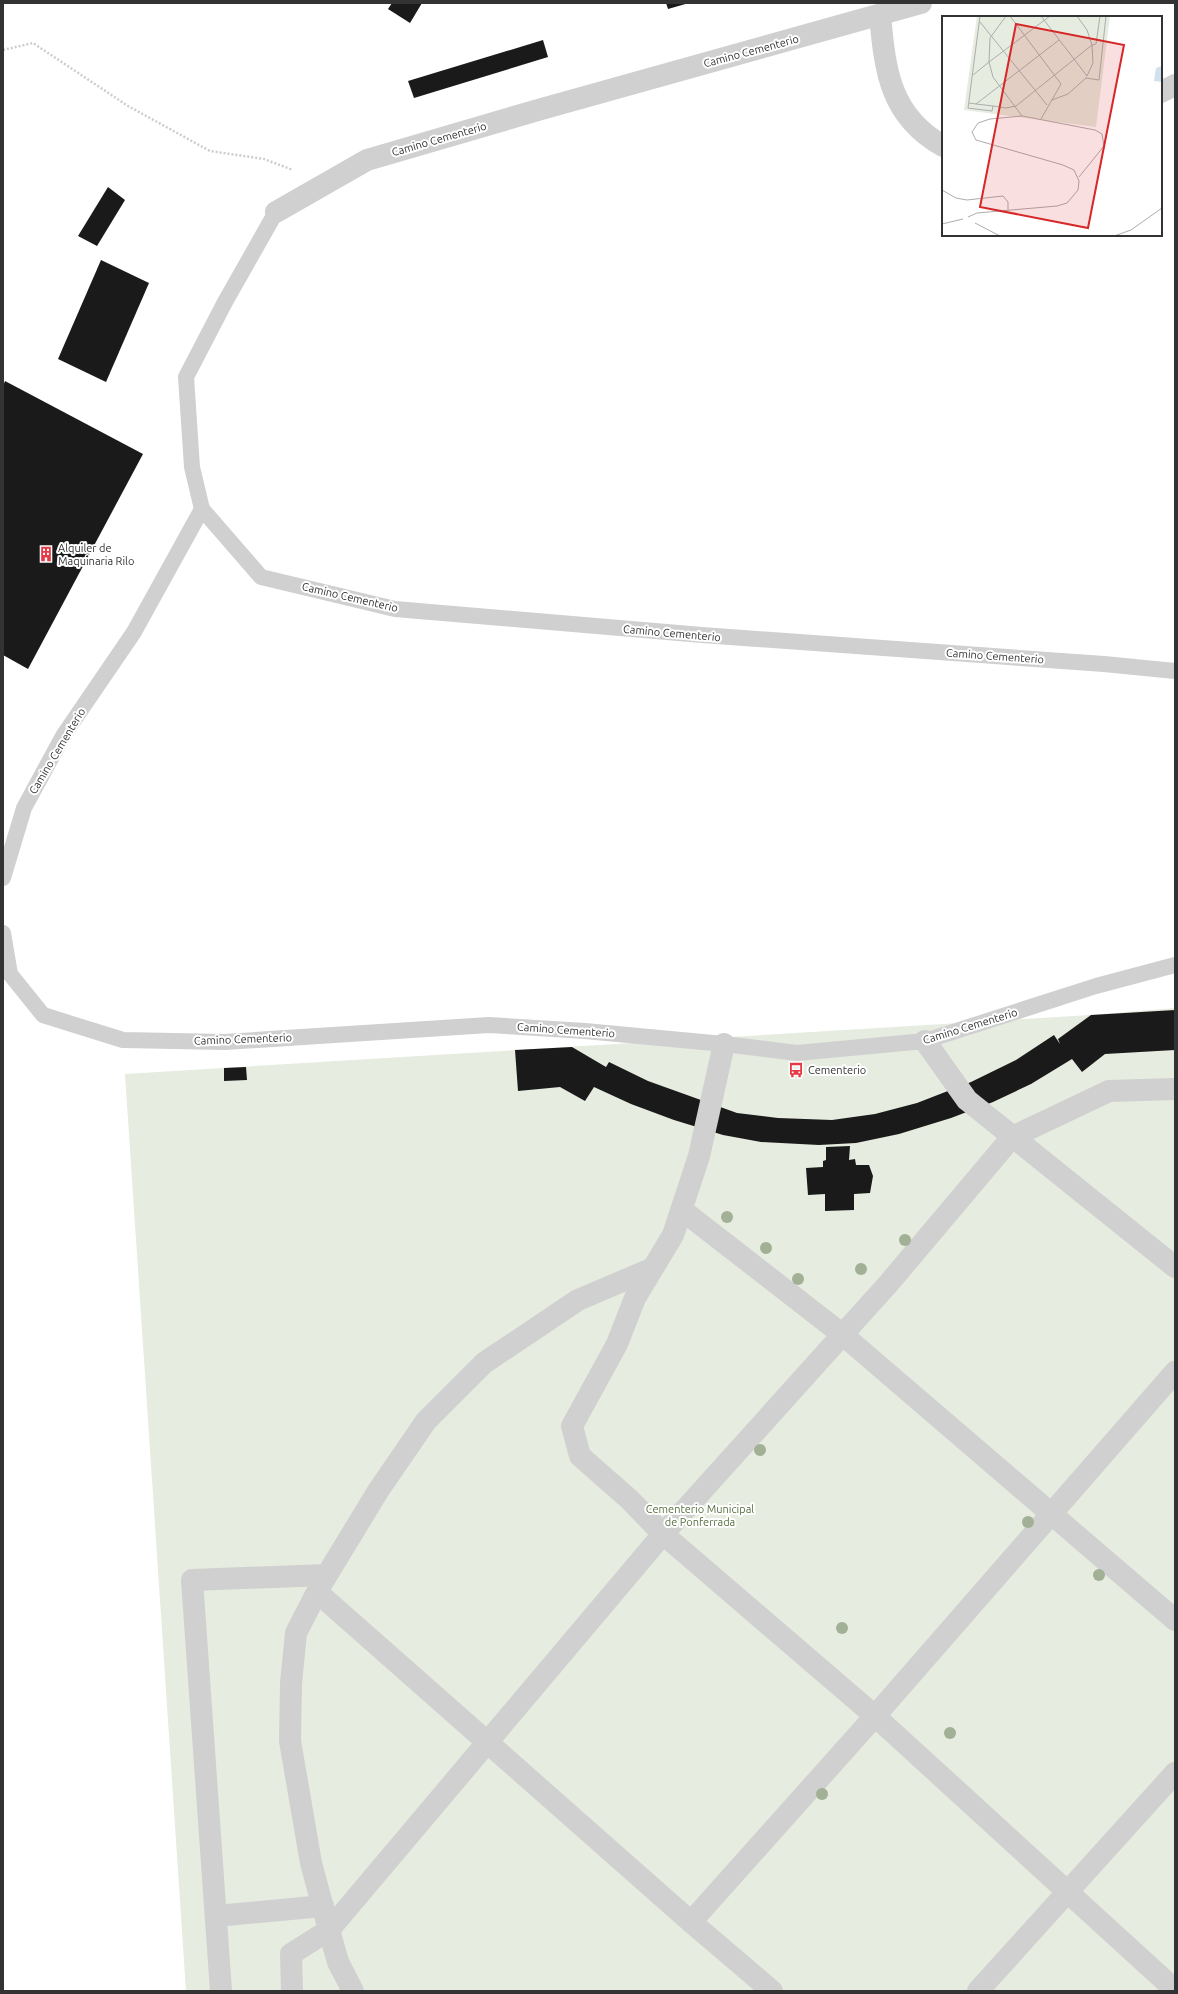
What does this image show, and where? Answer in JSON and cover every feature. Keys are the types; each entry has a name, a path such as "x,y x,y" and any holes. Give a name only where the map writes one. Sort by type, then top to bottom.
{"street":[{"name":"Camino Cementerio","path":"276,212 368,160 546,108 921,3"},
{"path":"880,15 884,59 897,102 926,136 942,145"},
{"path":"1162,92 1175,85"},
{"path":"925,1041 967,1100 1175,1267"},
{"path":"724,1044 699,1156 682,1210 672,1235 635,1298 617,1344 572,1426 580,1456 630,1499 663,1534 875,1716 1175,1990"},
{"path":"292,1991 291,1954 329,1930 663,1534 843,1335 1012,1137 1109,1091 1175,1089"},
{"path":"682,1210 843,1335 1175,1620"},
{"path":"353,1991 338,1962 311,1863 290,1741 291,1683 296,1633 322,1584 378,1491 426,1421 484,1363 578,1300 651,1269"},
{"path":"691,1922 875,1716 1175,1372"},
{"path":"221,1991 192,1580 322,1584 486,1742 772,1991"},
{"path":"978,1991 1175,1773"},
{"path":"216,1916 323,1906"}],"lane":[{"name":"Camino Cementerio","path":"276,212 225,302 186,377 192,467 202,509 262,576 395,609 702,635 1104,664 1175,672"},
{"name":"Camino Cementerio","path":"3,878 24,808 64,736 134,632 202,509"},
{"name":"Camino Cementerio","path":"3,933 10,974 43,1015 123,1040 225,1042 489,1025 585,1031 724,1044 796,1053 925,1041 1096,986 1175,965"}],"path":[{"path":"3,50 33,43 128,106 210,151 264,159 327,183"}],"green space":[{"name":"Cementerio Municipal de Ponferrada","path":"1175,1008 1175,1991 186,1991 125,1074 1090,1015"}],"building":[{"path":"392,3 422,3 410,23 388,9"},
{"path":"666,3 689,3 668,9"},
{"path":"543,40 548,57 414,98 408,81"},
{"path":"108,187 125,200 97,246 78,236"},
{"path":"101,260 149,283 106,382 58,359"},
{"name":"Alquiler de Maquinaria Rilo","path":"5,381 143,454 28,669 3,655 3,386"},
{"path":"1175,1010 1175,1050 1105,1054 1082,1072 1072,1059 1031,1084 993,1102 951,1118 899,1134 856,1143 819,1145 761,1142 723,1135 674,1120 631,1104 594,1087 585,1101 560,1087 518,1091 515,1050 572,1047 606,1067 609,1062 648,1081 737,1113 778,1118 832,1120 875,1114 917,1103 971,1082 1016,1060 1054,1035 1060,1044 1058,1039 1091,1015"},
{"path":"246,1067 247,1080 224,1081 224,1068"},
{"path":"850,1146 849,1160 855,1159 856,1165 869,1165 873,1176 870,1193 854,1194 854,1210 825,1211 825,1194 808,1195 806,1168 823,1167 823,1161 826,1160 826,1147"}],"place":[{"name":"Alquiler de Maquinaria Rilo","path":"46,554"},
{"name":"Cementerio","path":"796,1070"}]}
